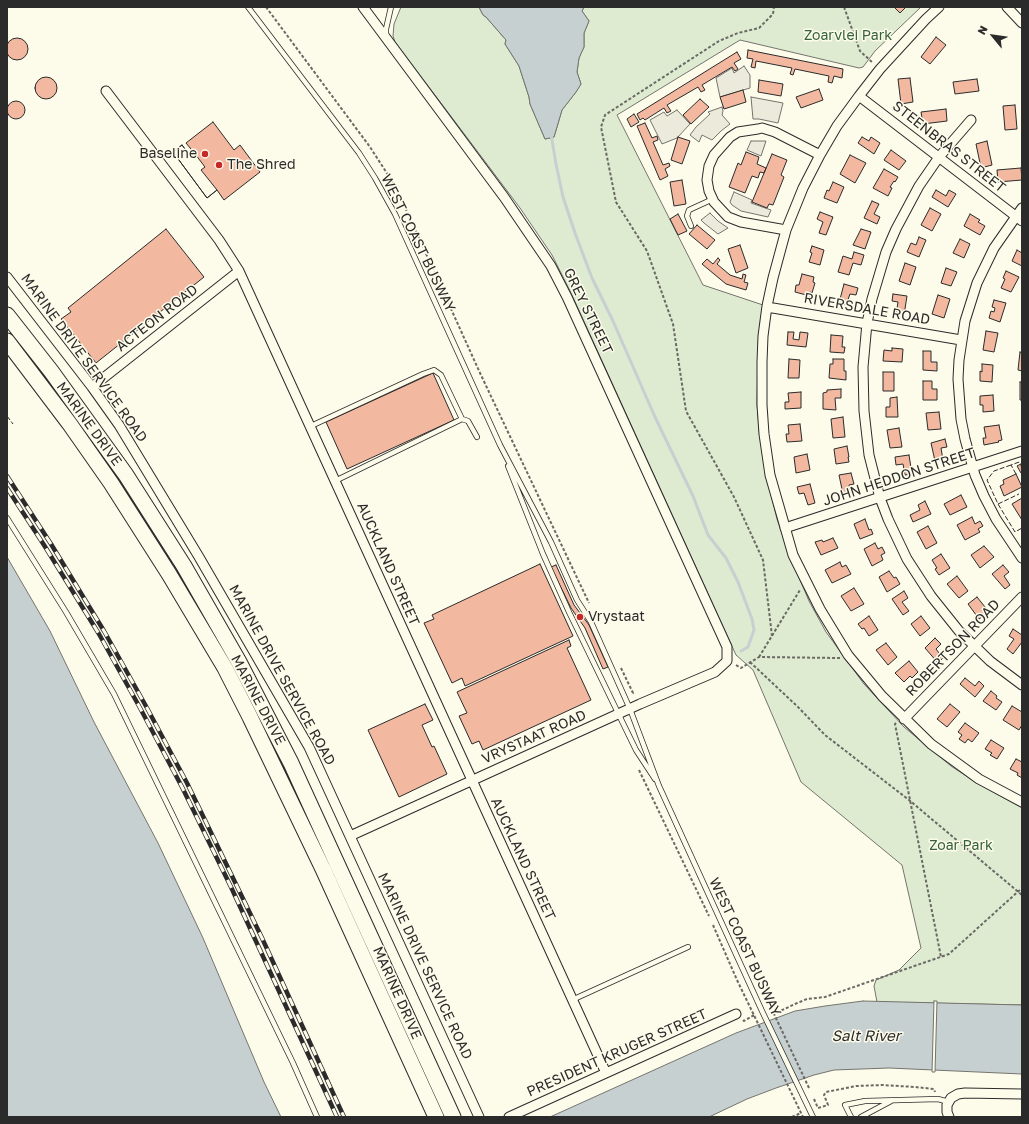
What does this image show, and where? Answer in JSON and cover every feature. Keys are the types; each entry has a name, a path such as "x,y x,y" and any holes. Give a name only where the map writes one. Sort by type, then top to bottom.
{"main road":[{"name":"MARINE DRIVE","path":"7,315 51,371 126,475 184,566 239,662 291,764 453,1117"},
{"name":"MARINE DRIVE","path":"7,341 69,423 111,483 169,574 225,668 254,724 323,869 436,1117"}],"street":[{"name":"GREY STREET","path":"363,7 504,197 551,266 570,304 726,646 727,661"},
{"path":"939,7 880,69 837,126 820,155 786,230 773,278 763,336 762,405 764,434 770,475 793,555 820,609 848,655 901,720 966,770 1022,802"},
{"path":"1007,7 1022,23"},
{"name":"AUCKLAND STREET","path":"106,91 219,240 240,271 606,1073"},
{"name":"STEENBRAS STREET","path":"859,96 1019,218"},
{"path":"971,120 939,157 919,186 896,229 879,275 867,323 863,367 864,411 869,455 880,498 897,539 918,578 944,614 974,646 1006,674 1022,685"},
{"path":"786,230 741,222 728,217 714,202 709,191 707,180 709,166 714,155 730,137 738,132 762,128 775,132 820,155"},
{"path":"1022,208 1019,218 994,248 982,271 970,302 961,340 958,373 963,432 972,468 996,519 1022,558"},
{"name":"ACTEON ROAD","path":"92,387 240,271"},
{"name":"MARINE DRIVE SERVICE ROAD","path":"7,277 92,387 140,457 309,748 479,1117"},
{"name":"RIVERSDALE ROAD","path":"767,307 961,340"},
{"name":"JOHN HEDDON STREET","path":"785,528 1022,451"},
{"name":"ROBERTSON ROAD","path":"901,720 1022,597"},
{"name":"VRYSTAAT ROAD","path":"350,836 630,709 716,672 727,661"},
{"name":"PRESIDENT KRUGER STREET","path":"509,1117 736,1014"},
{"path":"949,1117 947,1109 949,1102 954,1096 964,1093 1022,1094"}],"lane":[{"name":"WEST COAST BUSWAY","path":"248,7 359,153 375,178 394,214 500,445 551,542 577,600 591,622 630,709 659,786 762,1011 813,1117"},
{"path":"386,37 390,7"},
{"path":"691,226 686,216 689,210 713,199"},
{"path":"311,426 434,370 441,374 462,419"},
{"path":"335,481 462,419 468,421 477,436"},
{"name":"WEST COAST BUSWAY","path":"500,445 542,554 568,612 636,750 659,786"},
{"path":"7,518 66,612 114,694 290,1056 317,1117"},
{"path":"572,1000 688,947"},
{"path":"851,1117 845,1105 865,1101 938,1099 949,1102"},
{"path":"861,1117 892,1100"}],"path":[{"path":"772,636 763,560 734,497 686,411 673,324 647,252 616,202 601,127 605,115 720,41 738,33 759,28 773,14 774,7"},
{"path":"844,7 860,51 871,60"},
{"path":"741,668 759,657 802,586"},
{"path":"759,657 844,658"},
{"path":"750,662 798,707 825,735 909,800 1022,895"},
{"path":"901,720 895,724 940,956"},
{"path":"637,765 709,916"},
{"path":"938,1099 934,1089 882,1085 856,1086 826,1092 824,1095 828,1105 818,1108 774,1014 795,1004 825,997 949,954 1022,888"},
{"path":"712,923 737,980 803,1117"},
{"path":"744,1021 754,1015"},
{"path":"792,1117 801,1113"}],"green space":[{"path":"401,7 479,7 483,15 506,40 505,44 519,66 530,104 545,139 554,137 562,110 581,84 577,72 579,58 584,47 584,33 589,21 582,11 584,7 921,7 875,51 863,67 859,68 740,40 617,115 703,285 763,305 758,358 757,404 760,438 770,490 777,519 789,554 809,601 826,632 864,684 904,727 951,766 977,783 1022,808 1022,1005 877,1002 874,986 876,980 899,970 921,948 902,865 801,782 753,670 736,655 571,293 552,255 520,208 395,42 393,36 394,24"}],"shaded area":[{"path":"744,66 750,75 750,88 720,97 716,78 732,68 734,73"},
{"path":"751,97 783,103 778,123 753,119"},
{"path":"722,107 722,115 730,124 712,140 702,135 699,142 690,135 710,114 708,112"},
{"path":"677,110 690,124 677,138 662,144 650,120 664,112 667,116"},
{"path":"751,141 766,141 761,156 747,150"},
{"path":"734,192 752,200 751,203 771,210 768,217 741,211 732,205 730,202"},
{"path":"710,213 728,228 718,234 704,223 701,220"}],"water":[{"path":"479,7 584,7 582,11 589,21 584,33 584,47 579,58 577,72 581,84 562,110 554,137 545,139 530,104 519,66 505,44 506,40 483,15"},
{"path":"7,557 50,631 94,722 158,843 203,938 264,1082 281,1117 7,1117"},
{"name":"Salt River","path":"863,1001 1022,1005 1022,1074 889,1068 834,1070 776,1088 747,1099 709,1117 550,1117 736,1033 795,1011"}],"pier":[{"path":"934,1001 937,1001 935,1072 932,1072"}],"building":[{"path":"894,7 906,7 900,13"},
{"path":"936,37 946,45 930,64 921,57"},
{"path":"17,38 21,39 27,45 27,53 21,59 17,60 13,59 7,53 6,49 7,45 13,39"},
{"path":"748,50 843,69 842,78 834,76 832,83 828,82 829,76 795,69 793,75 790,74 792,68 756,61 755,68 751,67 753,59 747,58"},
{"path":"737,52 741,59 734,63 738,69 735,71 732,67 702,85 705,90 701,92 698,87 667,105 671,111 667,113 664,108 645,120 643,118 640,120 637,114"},
{"path":"46,77 54,80 57,88 54,96 46,99 38,96 35,88 38,80"},
{"path":"910,78 913,102 901,104 898,79"},
{"path":"977,79 979,91 955,94 953,82"},
{"path":"759,80 783,84 781,96 758,92"},
{"path":"819,89 823,100 801,108 796,97"},
{"path":"743,90 746,102 724,109 720,97"},
{"path":"700,99 709,107 691,124 683,115"},
{"path":"16,101 22,104 25,110 22,116 16,119 10,116 7,110 10,104"},
{"path":"1015,105 1017,129 1005,130 1003,106"},
{"path":"946,109 947,121 923,124 921,112"},
{"path":"634,114 639,122 631,127 627,119"},
{"name":"The Shred","path":"213,122 234,150 240,145 260,172 224,200 217,190 207,198 173,152 182,145 191,157 195,154 186,143"},
{"path":"645,123 652,138 657,136 658,140 653,142 663,165 669,163 670,166 665,169 668,176 660,180 637,126"},
{"path":"678,137 690,141 682,164 671,160"},
{"path":"862,137 869,141 871,137 880,143 874,154 858,143"},
{"path":"987,141 992,165 981,168 976,144"},
{"path":"182,145 191,157 195,154 205,167 201,170 217,190 207,198 173,152"},
{"path":"891,150 906,161 899,170 884,160"},
{"path":"746,152 759,157 757,164 766,168 764,173 760,172 758,178 752,176 745,193 729,187 738,163 741,165"},
{"path":"772,154 787,160 781,175 784,177 773,205 769,204 767,208 752,202"},
{"path":"850,155 866,163 855,183 840,174"},
{"path":"1021,168 1022,180 998,182 997,170"},
{"path":"884,169 898,177 890,187 892,188 888,196 873,188"},
{"path":"682,180 686,204 674,206 670,182"},
{"path":"833,182 844,187 837,203 824,198 827,190 829,191"},
{"path":"936,190 946,196 949,190 956,194 948,207 932,197"},
{"path":"872,201 879,204 874,214 880,217 877,224 864,218"},
{"path":"930,208 941,214 932,231 921,225"},
{"path":"820,212 833,217 826,235 819,233 823,222 817,219"},
{"path":"678,214 687,231 678,235 670,219"},
{"path":"970,214 980,220 978,222 985,226 980,235 964,226"},
{"path":"697,225 715,240 707,249 689,234"},
{"path":"166,229 204,277 96,363 61,319 71,312 68,308"},
{"path":"861,229 871,232 865,249 853,245"},
{"path":"919,237 926,240 919,257 907,252 911,243 916,245"},
{"path":"960,239 970,244 964,258 953,253"},
{"path":"740,245 748,268 736,273 728,249"},
{"path":"812,246 824,250 820,265 809,262 812,253 810,252"},
{"path":"1017,250 1022,253 1022,266 1012,261"},
{"path":"854,252 864,255 861,265 853,263 849,275 838,272 843,256 852,259"},
{"path":"718,258 720,260 717,264 730,275 742,279 743,274 746,275 744,282 748,283 746,290 726,284 702,264 707,259 713,264"},
{"path":"905,263 916,267 910,285 899,281"},
{"path":"946,268 957,272 951,286 941,283"},
{"path":"1006,271 1019,277 1011,292 1001,288 1005,279 1003,278"},
{"path":"802,274 814,277 813,282 815,283 812,293 810,292 810,296 795,292 796,285 799,285"},
{"path":"844,284 858,288 856,295 850,294 846,305 839,303"},
{"path":"893,294 907,296 904,315 896,314 898,302 892,301"},
{"path":"938,295 950,299 944,318 932,314"},
{"path":"994,300 1006,303 1000,322 989,318 991,311 994,312 995,308 992,307"},
{"path":"986,331 998,333 994,352 983,350"},
{"path":"788,332 794,332 793,339 799,340 800,332 808,333 806,347 787,345"},
{"path":"831,335 843,336 842,347 845,347 844,353 830,352"},
{"path":"892,348 903,349 902,362 883,361 884,350 892,351"},
{"path":"923,351 931,351 931,362 937,362 937,371 923,370"},
{"path":"1020,352 1022,353 1022,371 1018,370"},
{"path":"789,359 800,360 799,378 788,378"},
{"path":"833,359 844,359 846,380 829,378 830,364 833,364"},
{"path":"982,364 993,365 992,382 980,381"},
{"path":"883,372 894,372 894,391 883,391"},
{"path":"433,373 454,420 347,469 326,422"},
{"path":"923,381 932,381 932,389 937,389 937,400 923,400"},
{"path":"1020,382 1022,382 1022,400 1020,400"},
{"path":"841,389 841,398 835,398 836,410 823,409 823,393 827,392 827,390"},
{"path":"801,392 801,408 785,409 785,402 789,402 788,393"},
{"path":"993,395 994,411 983,412 983,405 980,405 980,396"},
{"path":"897,397 898,417 886,417 886,407 890,407 890,398"},
{"path":"939,412 941,429 928,430 926,413"},
{"path":"843,417 845,437 833,438 831,419"},
{"path":"800,424 802,441 787,442 786,434 789,434 788,425"},
{"path":"999,425 1002,440 984,445 983,438 986,438 984,427"},
{"path":"899,428 902,447 890,448 887,430"},
{"path":"945,439 947,447 941,448 943,460 935,461 931,443"},
{"path":"847,446 849,462 836,464 834,449"},
{"path":"807,454 810,470 796,473 794,457"},
{"path":"909,455 912,474 905,475 903,464 896,465 895,457"},
{"path":"1021,464 1022,472 1021,473 1017,466"},
{"path":"851,473 854,484 849,485 851,492 843,494 839,475"},
{"path":"1016,474 1022,487 1004,496 1000,486 1004,484 1003,480"},
{"path":"810,484 815,503 808,505 804,493 799,494 797,487"},
{"path":"961,495 967,507 950,515 944,504"},
{"path":"1022,498 1022,520 1012,504"},
{"path":"925,501 931,514 913,522 910,515 920,510 918,505"},
{"path":"972,517 975,524 980,521 983,526 978,529 980,532 965,540 957,525"},
{"path":"865,519 869,530 871,529 873,534 860,539 854,524"},
{"path":"928,526 937,543 926,549 917,532"},
{"path":"833,538 838,548 821,555 815,542 822,540 823,542"},
{"path":"875,543 878,549 882,547 885,553 881,555 883,560 872,566 864,549"},
{"path":"984,546 994,557 980,568 971,555"},
{"path":"941,554 950,568 939,575 932,560"},
{"path":"840,562 842,567 846,565 851,574 832,583 825,570"},
{"path":"540,564 573,636 465,686 462,678 452,683 424,623 434,619 432,615"},
{"name":"Vrystaat","path":"556,565 574,605 589,625 608,667 603,669 585,628 571,608 551,567"},
{"path":"1003,565 1009,572 1004,576 1010,585 1005,589 992,574"},
{"path":"889,571 894,578 896,577 900,584 887,592 879,577"},
{"path":"957,576 968,591 959,598 947,584"},
{"path":"854,588 864,604 851,611 841,596"},
{"path":"904,591 908,598 902,602 909,611 903,615 892,599"},
{"path":"977,597 989,612 979,619 968,604"},
{"path":"869,616 878,630 869,636 864,628 862,629 858,624"},
{"path":"921,616 930,628 920,636 911,624"},
{"path":"1013,629 1022,635 1022,642 1013,654 1007,649 1014,639 1009,636"},
{"path":"935,638 941,644 936,649 943,658 938,663 925,648"},
{"path":"569,640 571,646 567,648 591,700 483,750 479,741 472,744 459,716 467,713 457,692"},
{"path":"886,643 897,657 888,665 876,650"},
{"path":"909,661 918,672 912,678 910,676 904,682 895,673"},
{"path":"965,678 975,686 979,681 984,686 975,697 960,684"},
{"path":"991,691 997,696 996,698 1002,702 996,710 983,701"},
{"path":"425,704 433,720 422,725 447,774 399,797 368,730"},
{"path":"950,704 960,712 947,727 937,719"},
{"path":"1012,706 1022,712 1022,725 1019,730 1003,720"},
{"path":"965,723 979,733 972,742 968,739 965,743 959,739 962,735 958,732"},
{"path":"991,740 1004,748 997,759 990,755 992,753 985,749"},
{"path":"1016,759 1022,762 1022,778 1017,775 1018,773 1010,769"}],"waterway":[{"path":"551,134 563,197 592,278 613,321 655,417 693,496 708,535 726,558 738,582 752,619 754,630 748,647 741,651"}],"railway":[{"path":"7,476 51,544 104,631 187,783 262,938 344,1117"},
{"path":"7,488 99,634 182,787 231,887 337,1117"}],"fence":[{"path":"7,416 13,424"},
{"path":"1016,474 1011,465 1022,461"},
{"path":"1011,465 994,471 987,480 998,504 1015,532 1022,528"},
{"path":"998,504 1019,494"}],"place":[{"name":"Baseline","path":"205,154"},
{"name":"The Shred","path":"219,165"},
{"name":"Vrystaat","path":"580,617"}],"park label":[{"name":"Zoarvlei Park","path":"848,36"},
{"name":"Zoar Park","path":"961,846"}]}
